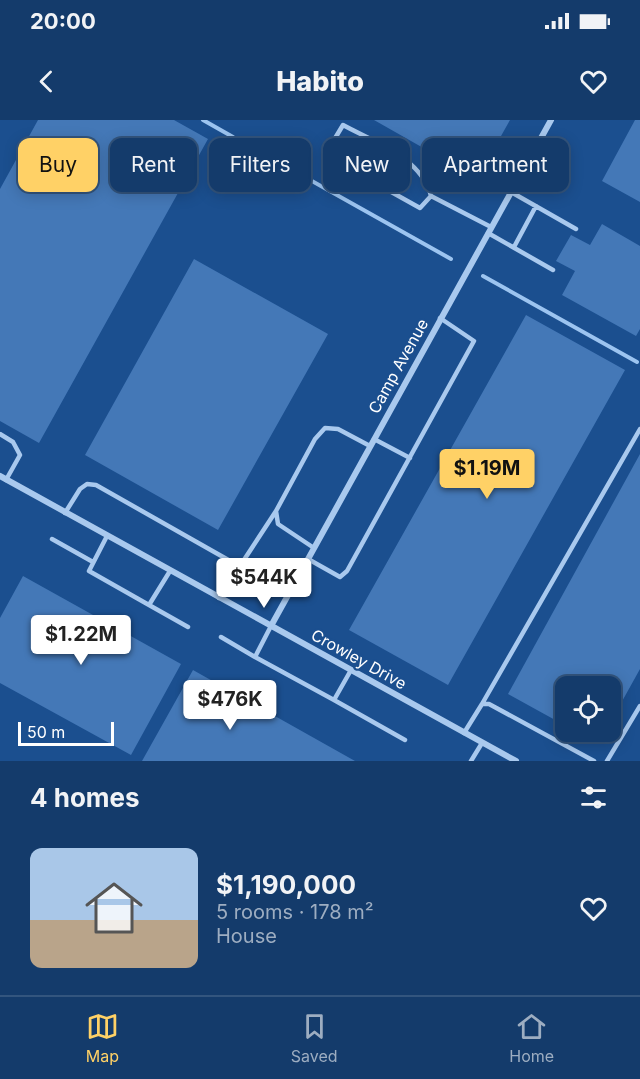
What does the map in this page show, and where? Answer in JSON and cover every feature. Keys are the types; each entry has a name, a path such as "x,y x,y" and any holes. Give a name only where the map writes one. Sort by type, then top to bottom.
{"street":[{"name":"Camp Avenue","path":"541,138 551,120"},
{"name":"Camp Avenue","path":"271,626 511,192"},
{"name":"Crowley Drive","path":"2,477 516,761"}],"lane":[{"path":"431,196 420,208 325,155 343,125 392,152 421,172 431,196 553,270"},
{"path":"511,192 576,229"},
{"path":"514,247 536,206"},
{"path":"308,559 340,577 347,571 410,458 474,341 440,318"},
{"path":"219,598 276,511 315,440 325,428 338,429 370,446"},
{"path":"464,733 483,704 640,429"},
{"path":"0,434 14,442 20,455 2,477"},
{"path":"374,439 410,458"},
{"path":"65,513 80,489 87,484 96,485 238,566"},
{"path":"276,511 278,524 314,548"},
{"path":"107,536 89,571 188,627"},
{"path":"52,539 93,562"},
{"path":"150,605 170,571"},
{"path":"255,657 271,626"},
{"path":"221,637 405,740"},
{"path":"334,700 351,670"},
{"path":"483,704 489,704 505,712 594,761"},
{"path":"607,761 640,706"},
{"path":"471,761 482,743"}],"building":[{"path":"38,120 174,120 208,139 197,159 197,138 110,138 110,192 179,192 39,443 0,421 0,189 18,156 18,192 98,192 98,138 28,138"},
{"path":"374,120 510,120 500,138 422,138 422,147 410,140 410,138 406,138"},
{"path":"635,120 640,120 640,202 602,181"},
{"path":"602,224 640,246 640,329 636,336 562,295 575,271 556,261 571,235 590,245"},
{"path":"194,259 328,334 218,530 85,455"},
{"path":"526,315 625,370 448,685 349,630"},
{"path":"640,454 640,669 621,703 621,676 555,676 555,720 508,694"},
{"path":"23,576 181,664 131,755 0,683 0,618"},
{"path":"193,670 355,761 142,761"}],"waterway":[{"path":"203,120 233,137"},
{"path":"311,180 451,259"},
{"path":"483,276 637,362"}]}
